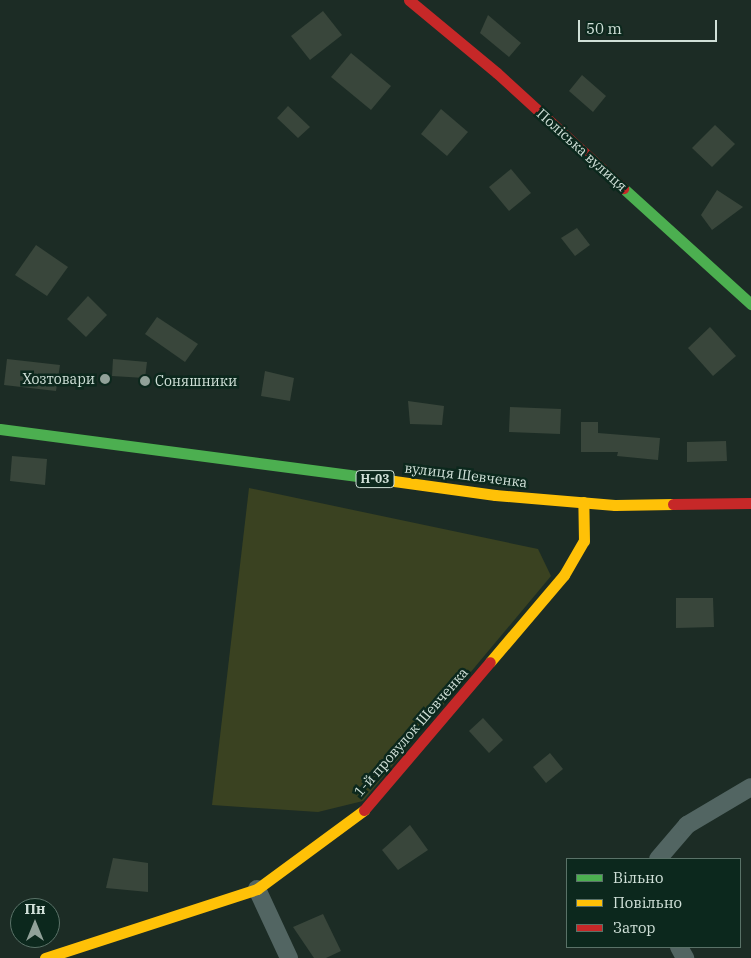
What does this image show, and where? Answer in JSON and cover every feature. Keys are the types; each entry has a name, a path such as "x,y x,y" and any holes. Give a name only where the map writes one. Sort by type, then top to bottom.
{"street":[{"name":"Поліська вулиця","path":"408,0 497,73 751,304"},
{"name":"вулиця Шевченка","path":"0,429 58,435 495,495 615,504 751,503"},
{"name":"1-й провулок Шевченка","path":"44,958 257,889 368,808 564,575 584,541 583,502"},
{"path":"659,858 687,825 751,787"},
{"path":"257,889 289,958"}],"green space":[{"path":"249,488 538,549 551,576 363,801 318,812 212,805"}],"building":[{"path":"323,11 342,35 310,60 291,36"},
{"path":"488,15 521,43 509,57 480,33"},
{"path":"351,53 391,86 371,110 331,77"},
{"path":"582,75 606,96 593,112 569,91"},
{"path":"288,106 310,127 298,138 277,118"},
{"path":"441,109 468,132 447,156 421,134"},
{"path":"715,125 735,144 712,167 692,148"},
{"path":"511,169 531,193 509,211 489,187"},
{"path":"717,190 743,207 712,230 701,215"},
{"path":"577,228 590,245 575,256 561,238"},
{"path":"36,245 68,267 47,296 15,275"},
{"path":"88,296 107,315 86,337 67,319"},
{"path":"157,317 198,344 185,362 145,334"},
{"path":"710,327 736,356 713,376 688,348"},
{"path":"7,359 60,365 56,391 4,385"},
{"path":"113,359 147,362 145,378 112,376"},
{"path":"265,371 294,378 290,401 261,396"},
{"path":"408,401 444,406 442,425 410,424"},
{"path":"510,407 561,409 560,434 509,432"},
{"path":"581,422 598,422 598,433 660,438 658,460 617,456 618,452 581,452"},
{"path":"726,441 727,461 687,462 687,442"},
{"path":"12,456 47,459 45,485 10,481"},
{"path":"676,598 713,598 714,627 676,628"},
{"path":"483,718 503,740 489,753 469,731"},
{"path":"550,753 563,769 546,783 533,767"},
{"path":"410,825 428,850 398,870 382,850"},
{"path":"113,858 148,863 148,892 106,888"},
{"path":"323,914 341,951 326,958 314,958 293,927"}],"traffic: fast":[{"path":"623,188 751,304"},
{"path":"0,429 394,481"}],"traffic: slow":[{"path":"394,481 495,495 615,505 673,504"},
{"path":"490,662 564,575 584,541 583,502"},
{"path":"45,958 257,889 364,810"}],"traffic: jam":[{"path":"409,0 497,73 623,188"},
{"path":"673,504 751,503"},
{"path":"364,810 490,662"}],"place":[{"name":"Хозтовари","path":"105,379"},
{"name":"Соняшники","path":"145,381"}]}
